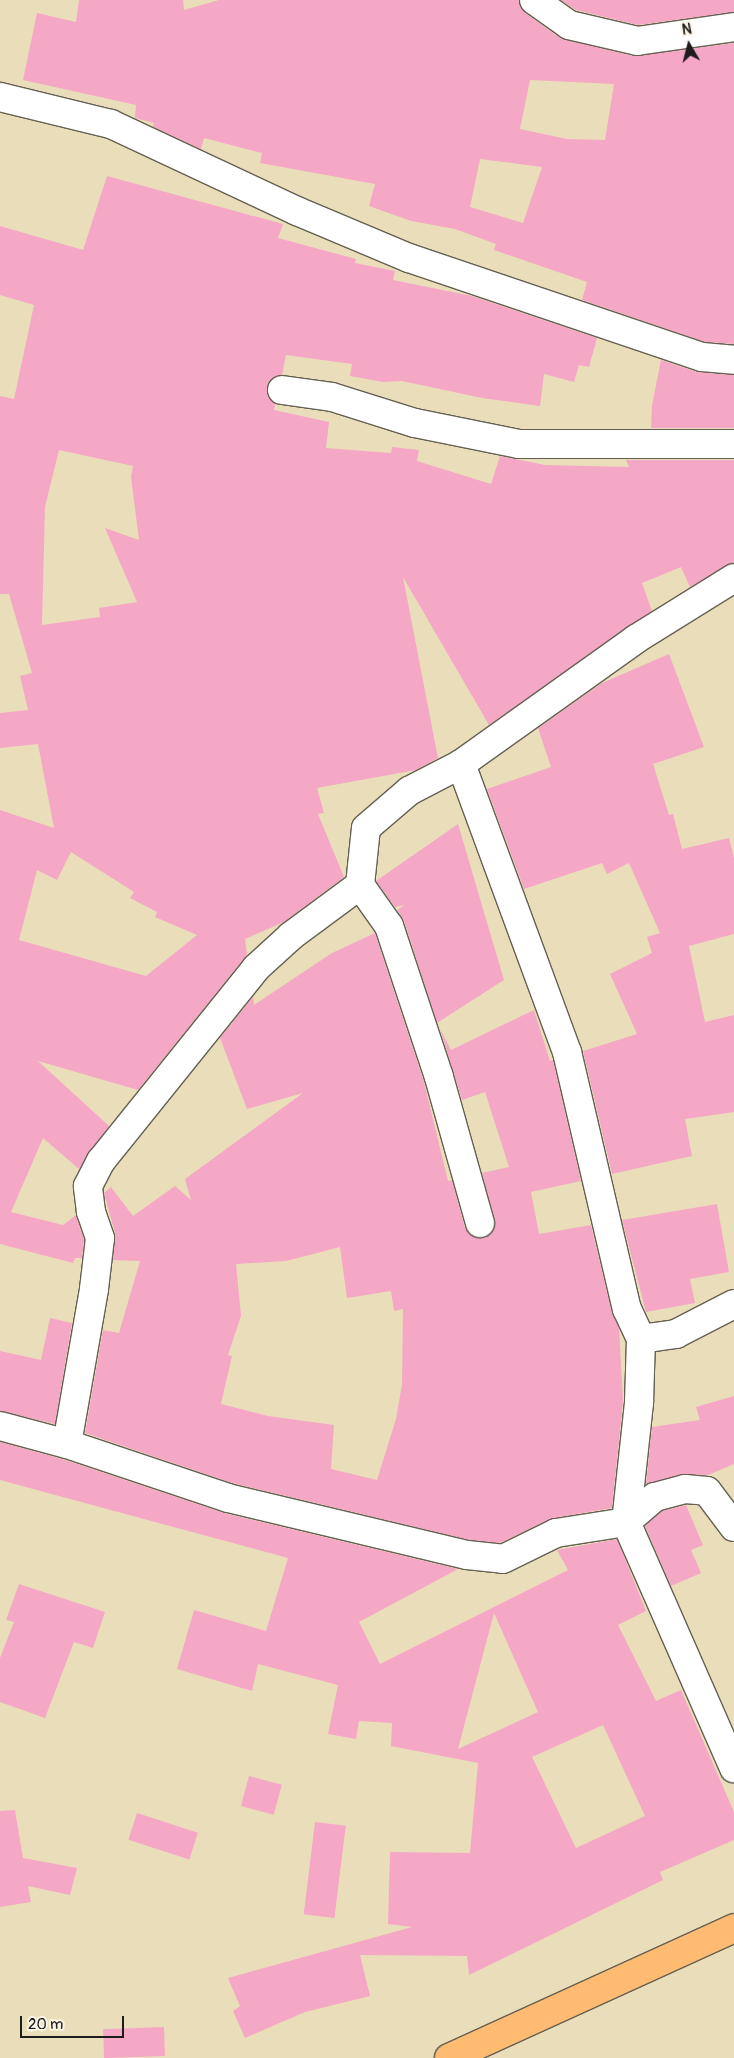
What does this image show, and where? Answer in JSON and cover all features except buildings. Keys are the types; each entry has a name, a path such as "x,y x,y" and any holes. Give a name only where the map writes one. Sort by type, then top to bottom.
{"main road":[{"path":"449,2058 734,1928"}],"street":[{"path":"534,0 568,25 637,40 734,28"},
{"path":"0,97 111,124 297,211 409,258 702,356 734,360"},
{"path":"282,390 332,397 415,423 519,444 734,444"},
{"path":"480,1223 438,1077 389,926 360,885 366,828 409,791 461,764 636,638 734,578"},
{"path":"461,764 567,1052 627,1309 641,1338 639,1403 626,1522 734,1768"},
{"path":"67,1444 94,1289 100,1238 91,1212 88,1186 101,1161 256,968 290,936 360,885"},
{"path":"641,1338 676,1334 734,1304"},
{"path":"0,1426 67,1444 228,1498 467,1555 503,1559 556,1533 626,1522 655,1497 685,1488 707,1491 734,1526"}]}
